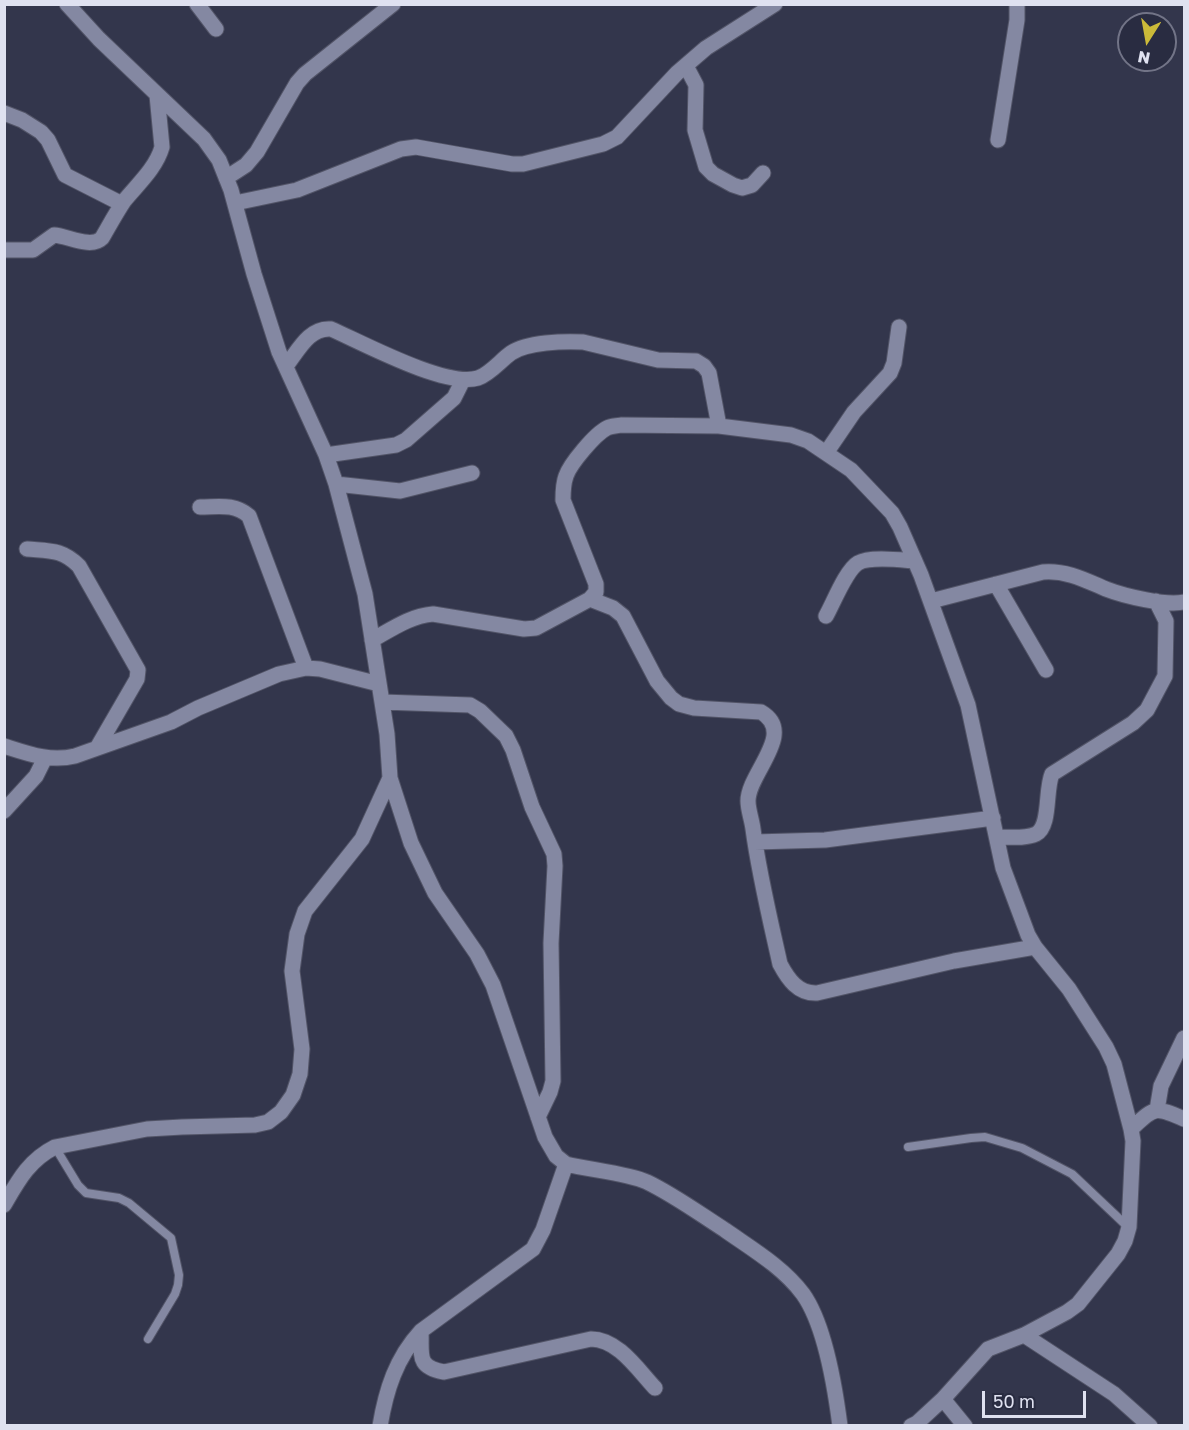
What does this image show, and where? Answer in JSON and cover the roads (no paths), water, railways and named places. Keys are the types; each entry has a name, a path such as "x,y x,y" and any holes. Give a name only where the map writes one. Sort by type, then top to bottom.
{"street":[{"path":"67,4 204,139 219,160 235,203 279,352 326,455 336,484 365,594 387,734 390,778 419,862 435,893 477,954 493,985 545,1137 556,1156 566,1164 645,1182 697,1212 758,1253 784,1274 803,1295 817,1321 824,1341 840,1425"},
{"path":"197,4 216,30"},
{"path":"226,178 246,165 257,152 305,74 393,4"},
{"path":"235,203 297,190 401,149 416,147 523,164 603,144 617,137 686,66 723,36 776,4"},
{"path":"998,140 1017,20 1017,4"},
{"path":"686,66 696,85 695,130 706,167 713,174 742,188 752,185 763,173"},
{"path":"4,250 33,250 48,237 54,235 91,243 102,238 122,204 155,164 159,155 162,147 157,95"},
{"path":"4,113 22,120 41,132 48,140 65,175 122,204"},
{"path":"826,453 854,412 890,373 894,363 899,327"},
{"path":"286,366 310,335 324,328 331,329 392,358 463,380 480,377 518,348 571,341 596,344 658,360 696,361 704,366 709,373 719,426"},
{"path":"326,455 396,445 406,440 453,398 463,380"},
{"path":"372,640 414,618 433,614 524,629 536,628 590,599 596,592 596,584 563,500 562,487 566,473 599,434 608,428 621,425 719,426 791,435 808,441 851,470 892,513 931,600 972,719 1007,879 1028,935 1069,989 1106,1047 1114,1064 1133,1140 1129,1227 1118,1254 1078,1304 1024,1335 988,1349 943,1399 917,1423 911,1425"},
{"path":"336,484 400,491 472,473"},
{"path":"200,507 230,506 241,509 249,516 306,668"},
{"path":"27,549 61,552 79,566 138,670 137,680 97,748"},
{"path":"826,616 857,563 869,560 915,561"},
{"path":"931,600 1055,571 1064,572 1108,590 1167,603 1185,602"},
{"path":"996,584 1046,670"},
{"path":"590,599 613,608 623,616 657,681 670,698 679,705 761,712 769,717 774,727 773,742 748,801 780,964 786,976 801,990 817,993 954,961 1035,947"},
{"path":"997,837 1024,837 1035,835 1041,830 1045,820 1048,782 1052,774 1133,723 1147,710 1165,676 1166,621 1156,601"},
{"path":"4,747 45,758 62,759 171,722 279,674 306,668 333,671 379,684"},
{"path":"382,702 457,703 470,705 480,711 507,736 532,807 554,854 551,943 553,1081 538,1118"},
{"path":"4,811 36,776 45,758"},
{"path":"4,1205 30,1163 55,1147 147,1130 255,1125 268,1122 281,1112 293,1095 300,1074 302,1049 292,971 297,934 305,912 362,838 390,778"},
{"path":"755,843 825,840 993,818"},
{"path":"1157,1110 1161,1086 1185,1038"},
{"path":"1131,1129 1149,1112 1157,1110 1185,1119"},
{"path":"380,1425 390,1380 407,1347 421,1331 532,1249 543,1230 566,1164"},
{"path":"421,1331 422,1359 425,1366 432,1370 444,1372 591,1339 600,1339 619,1350 655,1388"},
{"path":"1024,1335 1114,1394 1150,1425"},
{"path":"943,1399 965,1425"}],"lane":[{"path":"908,1147 985,1137 1023,1148 1072,1174 1129,1227"},
{"path":"55,1147 78,1185 86,1193 119,1198 129,1203 171,1238 179,1275 178,1285 148,1339"}]}
